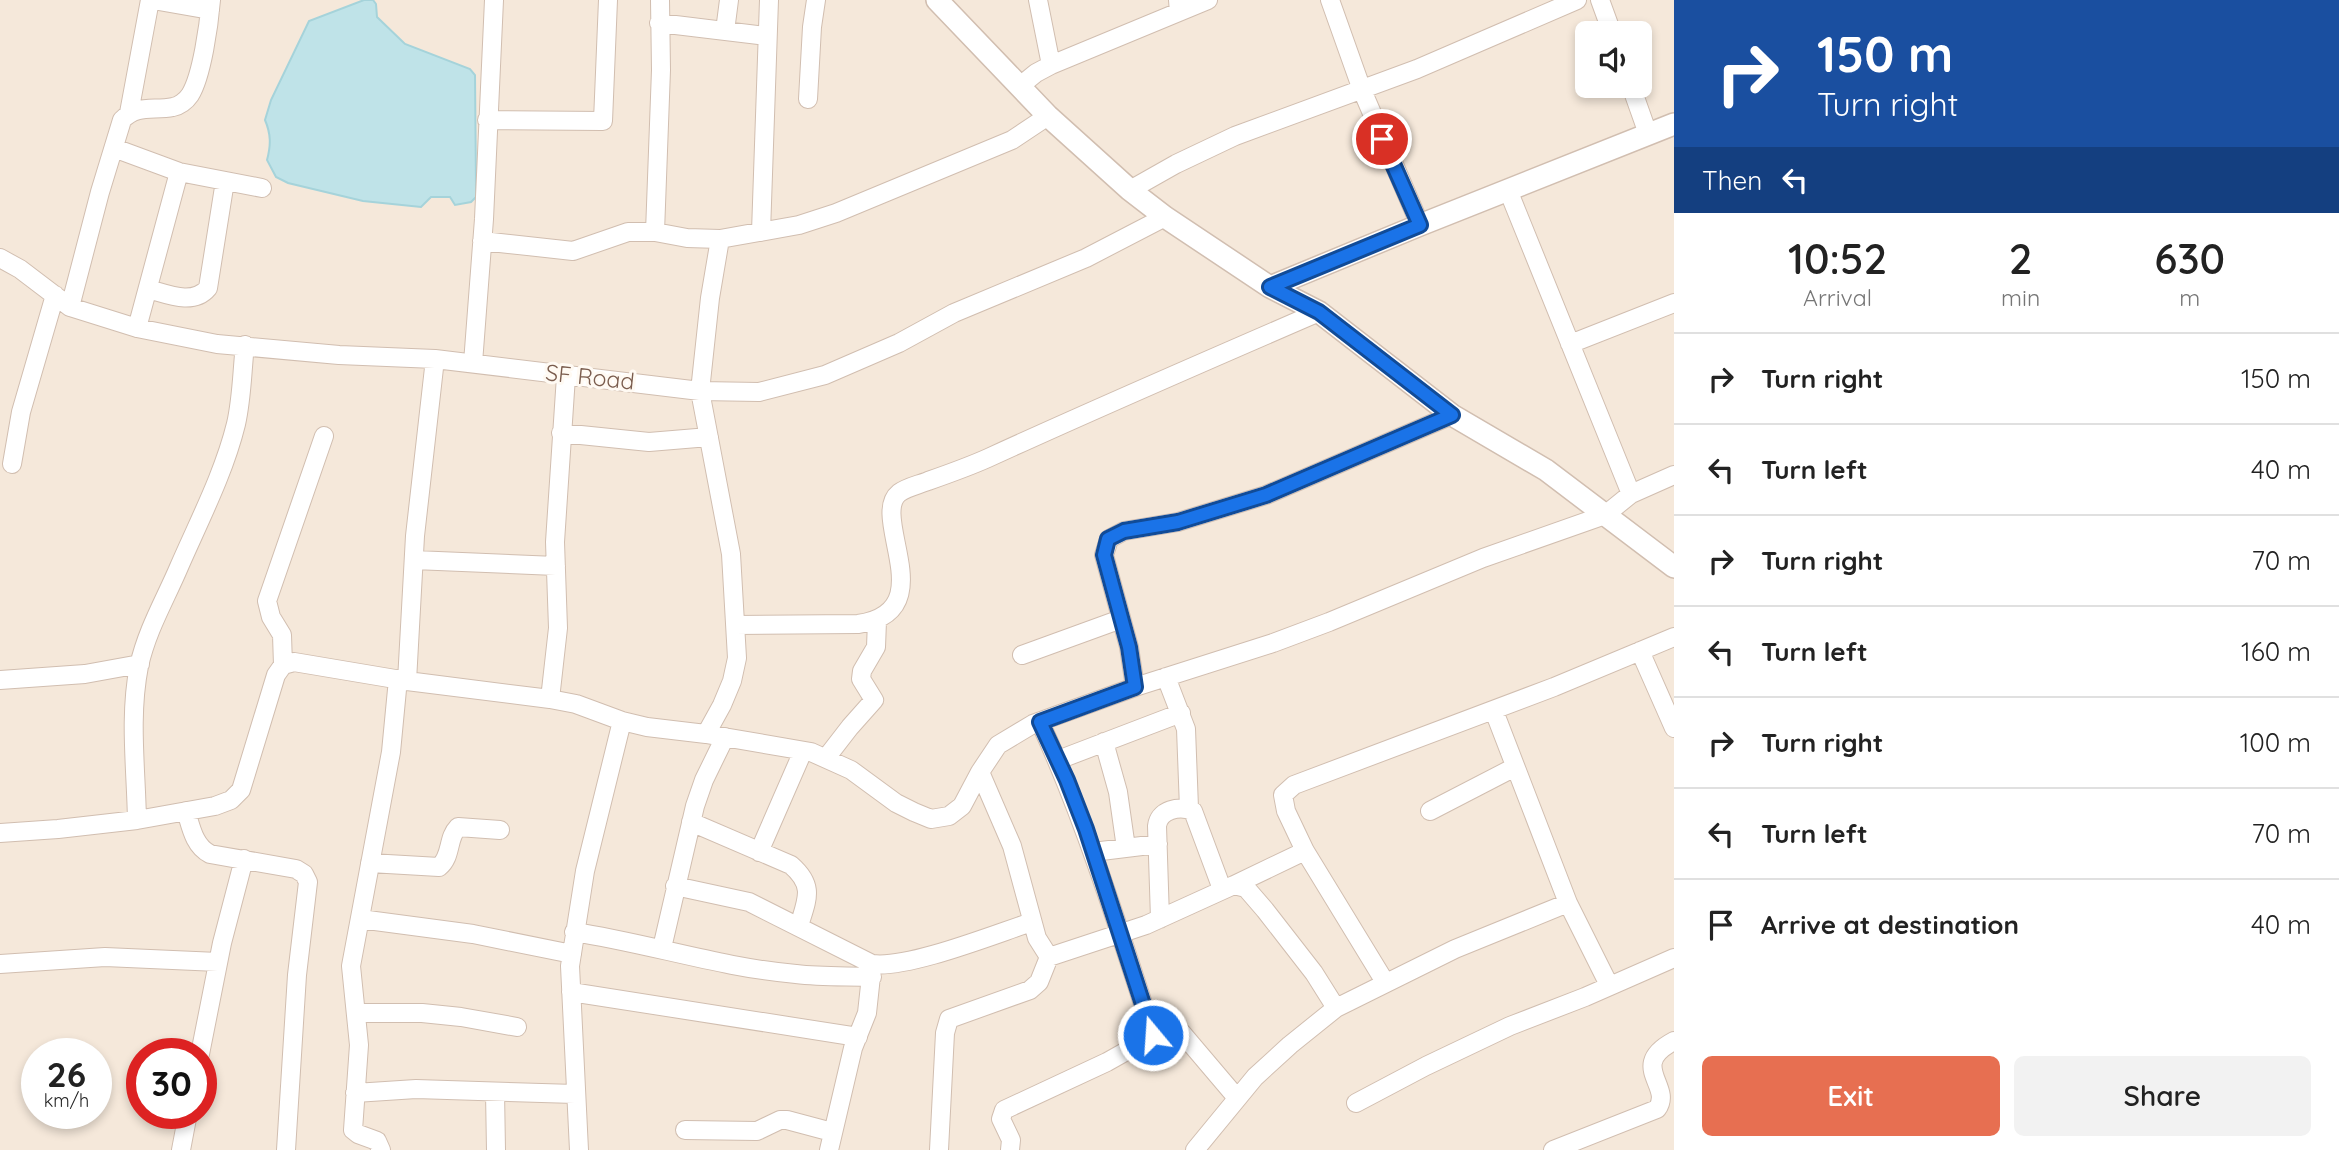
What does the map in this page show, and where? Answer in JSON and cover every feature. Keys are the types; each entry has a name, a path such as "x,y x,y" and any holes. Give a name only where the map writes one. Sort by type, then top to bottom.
{"street":[{"path":"71,307 122,120 139,109 172,107 181,104 190,96 198,74 211,5 151,0 129,113"},
{"path":"473,363 494,0"},
{"path":"487,120 603,121 608,0"},
{"path":"655,232 661,70 660,0"},
{"path":"725,31 729,0"},
{"path":"761,232 768,0"},
{"path":"808,99 816,0"},
{"path":"937,0 1048,116 1130,190 1165,217 1270,287 1319,312 1452,415 1546,470 1674,567"},
{"path":"1038,0 1051,65"},
{"path":"1020,86 1051,65 1178,6 1208,0"},
{"path":"1330,0 1362,90 1420,225"},
{"path":"1130,190 1235,136 1362,90 1577,0"},
{"path":"1601,0 1608,21"},
{"path":"659,23 766,36"},
{"path":"1635,98 1648,135"},
{"path":"482,242 573,251 628,232 720,239 799,225 836,213 1012,140 1048,116"},
{"path":"1270,287 1674,124"},
{"path":"114,148 179,172 262,188"},
{"path":"137,328 179,172"},
{"path":"148,289 192,298 202,295 208,288 225,181"},
{"path":"1508,190 1631,494"},
{"name":"SF Road","path":"0,258 20,269 71,307 137,328 217,344 339,355 435,359 700,391 759,392 825,375 899,343 954,313 1086,258 1165,217"},
{"path":"706,734 732,681 737,658 731,554 700,391 710,298 720,239"},
{"path":"12,464 24,401 55,295"},
{"path":"1570,344 1674,303"},
{"path":"735,625 858,624 877,621 888,612 897,598 901,581 900,556 890,511 892,499 902,491 970,466 1319,312"},
{"path":"137,820 132,736 134,698 140,664 155,618 222,468 236,422 245,345"},
{"path":"381,1150 377,1142 353,1130 359,1045 351,965 402,680 435,359"},
{"path":"551,699 558,628 555,542 566,376"},
{"path":"1135,687 1129,647 1104,555 1108,539 1124,531 1178,522 1266,495 1452,415"},
{"path":"561,433 649,442 709,437"},
{"path":"0,833 137,820 215,806 231,800 241,790 276,675 283,665 282,635 271,617 267,601 324,436"},
{"path":"283,665 294,662 311,663 402,680 551,699 576,704 647,727 803,751 826,758 850,770 895,803 931,819 948,816 962,806 998,745 1040,722 1135,687 1273,643 1483,558 1605,515 1631,494 1674,475"},
{"path":"414,560 556,566"},
{"path":"1022,655 1121,618"},
{"path":"826,758 874,700 861,678 862,671 876,647 877,621"},
{"path":"1385,982 1305,851 1286,811 1283,795 1294,785 1494,711 1674,638"},
{"path":"1640,651 1674,728"},
{"path":"0,680 85,674 140,664"},
{"path":"1166,677 1186,729 1189,808 1199,821 1228,887"},
{"path":"1494,711 1568,903 1609,985"},
{"path":"1058,760 1181,713"},
{"path":"579,1150 570,992 574,932 585,871 622,721"},
{"path":"1040,722 1058,760 1093,852 1153,1035"},
{"path":"662,948 691,822 704,780 725,737"},
{"path":"1104,742 1118,792 1126,848"},
{"path":"759,852 803,751"},
{"path":"1430,811 1515,767"},
{"path":"980,772 1012,846 1037,938 1049,957"},
{"path":"1160,919 1157,826 1160,815 1164,812 1189,808"},
{"path":"186,811 202,850 211,854 296,869 304,874 308,882 297,975 286,1150"},
{"path":"691,822 791,865 805,880 807,899 799,926"},
{"path":"370,863 439,867 445,863 453,831 458,827 500,830"},
{"path":"1093,852 1158,844"},
{"path":"1049,957 1160,919 1305,851"},
{"path":"203,1038 218,962 244,859"},
{"path":"675,887 749,902 799,926 872,970"},
{"path":"1228,887 1247,888 1301,956 1336,1008"},
{"path":"1198,1148 1237,1098 1290,1045 1336,1008 1455,949 1568,903"},
{"path":"360,919 473,934 572,954"},
{"path":"574,932 795,974 872,970 1032,922"},
{"path":"0,964 105,957 218,962"},
{"path":"939,1150 945,1033 949,1019 1030,990 1040,982 1049,957"},
{"path":"1356,1104 1479,1041 1674,958"},
{"path":"685,1130 757,1131 780,1120 787,1120 831,1141 853,1048 867,1013 872,970"},
{"path":"570,992 858,1037"},
{"path":"356,1013 422,1013 517,1027"},
{"path":"1010,1150 1011,1140 1001,1119 1004,1110 1107,1062 1153,1035 1172,1029 1181,1032 1237,1098"},
{"path":"1553,1150 1626,1123 1662,1104 1662,1089 1653,1063 1655,1054 1674,1041"},
{"path":"355,1093 416,1089 575,1094"},
{"path":"495,1092 496,1150"},
{"path":"181,1150 185,1129"}],"shaded area":[{"path":"0,0 1674,0 1674,1150 0,1150"}],"water":[{"path":"364,0 373,0 377,17 405,44 470,69 475,75 476,197 471,202 455,205 450,197 431,197 421,207 363,201 288,183 276,177 267,160 270,140 265,120 271,100 309,21"}],"route":[{"path":"1153,1035 1086,829 1040,722 1135,687 1129,647 1104,555 1108,539 1124,531 1178,522 1266,495 1452,415 1319,312 1270,287 1420,225 1382,139"}]}
